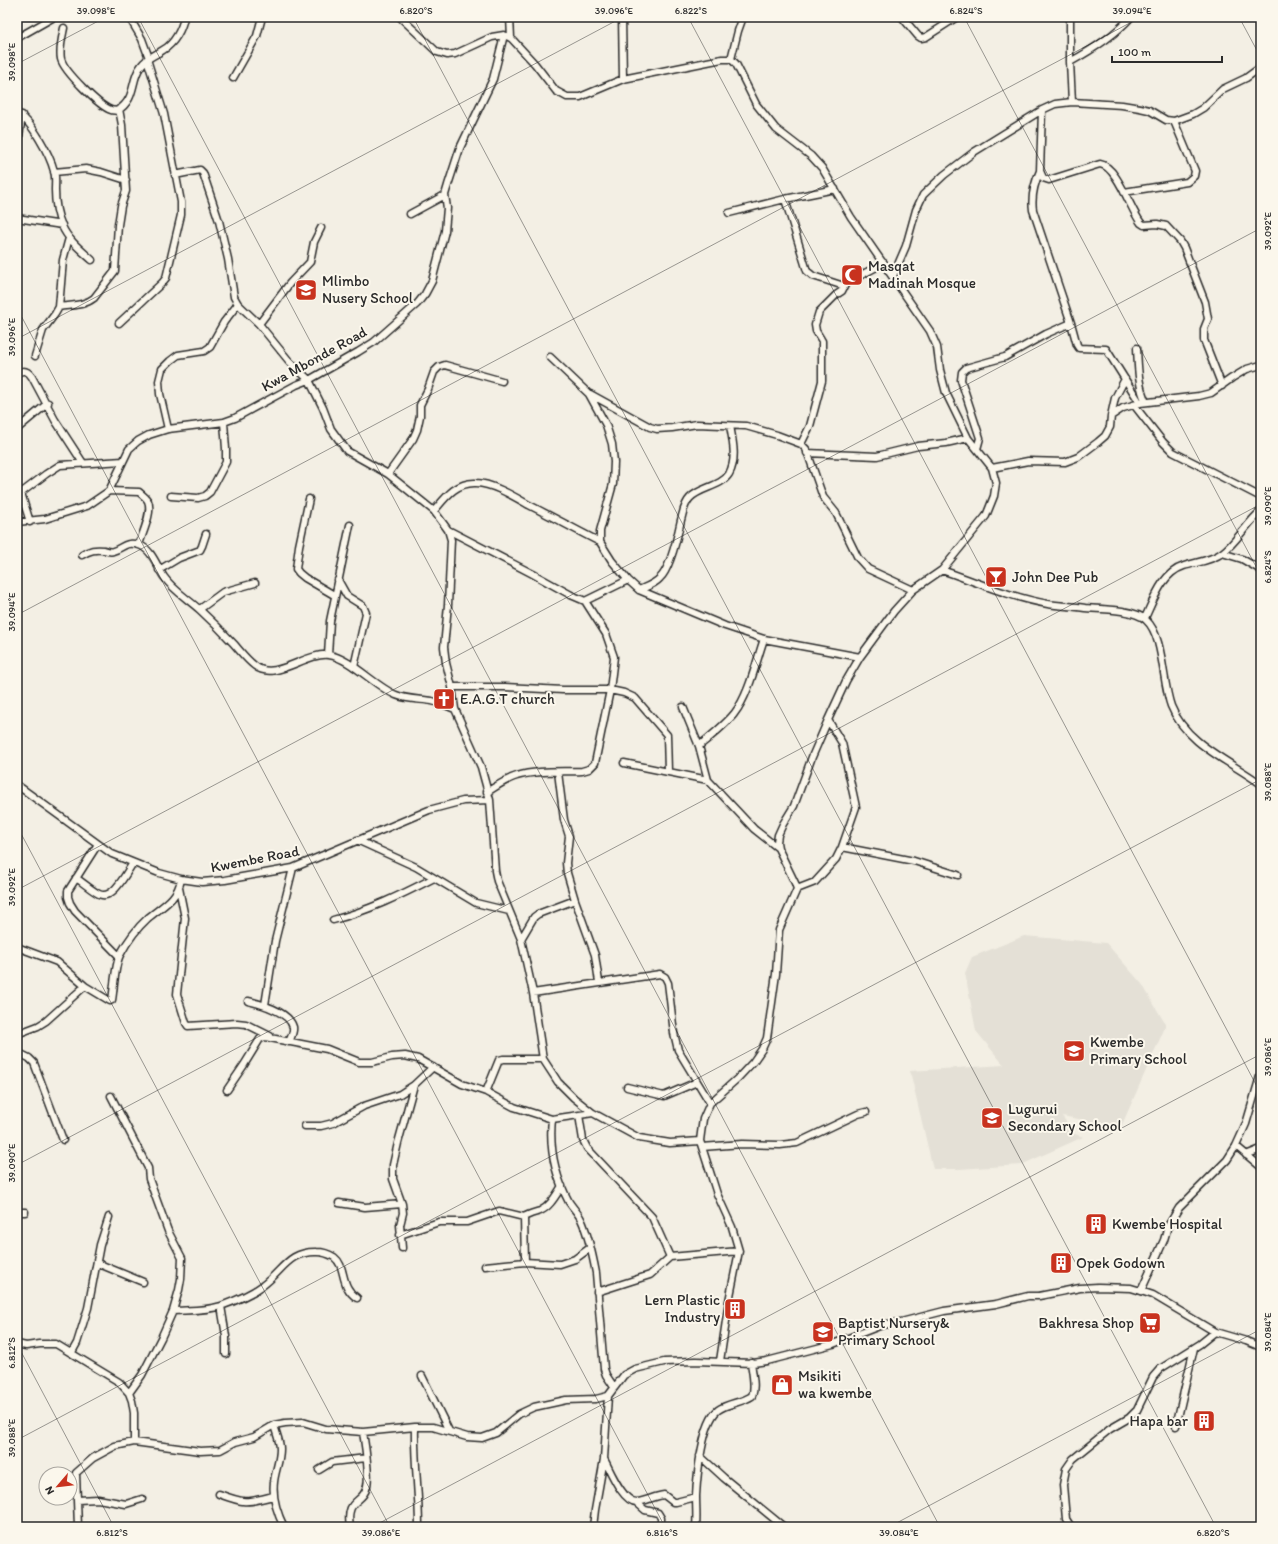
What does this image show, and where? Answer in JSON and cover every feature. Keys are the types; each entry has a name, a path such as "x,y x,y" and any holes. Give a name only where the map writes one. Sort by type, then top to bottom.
{"street":[{"path":"17,38 54,17"},
{"path":"119,323 166,278 181,215 181,202 164,114 142,39 129,17"},
{"path":"64,28 60,51 61,61 66,70 94,99 110,110 119,110 126,104 134,86 137,70 148,59 171,45 184,17"},
{"path":"234,78 258,36 262,17"},
{"path":"400,17 437,52 447,55 455,54 492,37 504,35 511,38 535,64 556,91 567,97 580,97 623,79 722,59 731,59 736,64 756,104 776,129 815,160 822,168 851,217 930,331 937,347 940,370 946,393 968,438 992,468 996,483 994,496 986,516 942,570 913,590 894,611 860,657 828,720 812,757 794,806 778,835 778,848 797,889 779,930 776,974 766,1038 762,1049 753,1062 738,1078 710,1103 704,1119 701,1144 717,1194 732,1227 739,1251 727,1308 720,1362"},
{"path":"510,17 511,38"},
{"path":"622,17 623,79"},
{"path":"731,59 743,17"},
{"path":"902,17 921,38 949,20 957,17"},
{"path":"1070,17 1072,102"},
{"path":"1070,62 1109,38 1131,17"},
{"name":"Kwa Mbonde Road","path":"109,491 129,449 138,441 168,429 224,422 235,418 296,385 309,380 374,342 426,294 432,281 445,231 447,208 445,195 460,148 493,79 504,35"},
{"path":"893,276 906,246 916,210 923,195 944,175 974,152 1042,110 1054,104 1072,102 1140,108 1149,110 1166,120 1174,121 1193,114 1203,108 1223,90 1246,78 1261,67"},
{"path":"59,307 90,302 115,271 118,225 121,206 126,191 122,125 119,110"},
{"path":"1042,110 1040,171 1033,194 1033,210 1077,345 1079,348 1106,349 1162,442 1173,452 1261,497"},
{"path":"17,152 20,114"},
{"path":"20,114 43,144 54,172 55,192 62,225 69,238 92,260"},
{"path":"1124,192 1187,182 1194,176 1194,171 1174,121"},
{"path":"1040,171 1043,178 1049,180 1100,164 1104,165 1109,168 1141,223 1144,225 1157,224 1166,226 1180,241 1205,302 1208,320 1204,329 1204,340 1222,386"},
{"path":"54,172 86,169 102,172 126,180"},
{"path":"175,174 196,170 200,170 203,173 219,221 228,259 234,297 238,304 259,324 289,361 309,380 323,408 331,429 342,445 347,451 388,474 434,511 448,530 451,540 448,605 444,647 446,663 452,687 455,709 481,767 490,800 495,871 500,890 521,939 533,992 543,1059 550,1072 574,1098 593,1113 639,1138 670,1143 780,1145 797,1143 858,1114 866,1112"},
{"path":"729,214 785,199 835,189"},
{"path":"410,214 445,195"},
{"path":"785,199 806,271 813,276 844,286"},
{"path":"17,218 62,225"},
{"path":"259,324 290,283 310,262 314,242 321,228"},
{"path":"35,356 43,330 59,307 63,260 69,238"},
{"path":"801,444 810,426 822,381 822,341 816,331 815,325 819,312 842,291 844,286 853,278 884,263"},
{"path":"168,429 160,394 159,381 162,369 178,355 204,351 210,347 224,322 238,304"},
{"path":"977,449 980,438 961,380 962,372 966,368 1005,357 1046,334 1071,323"},
{"path":"1137,348 1142,394 1140,404"},
{"path":"550,357 589,394 643,424 657,429 697,424 752,428 801,444 807,452 823,497 836,512 858,558 863,565 868,569 913,590"},
{"path":"388,474 413,439 417,430 420,416 420,405 434,372 439,367 445,365 502,381"},
{"path":"1112,416 1122,408 1211,393 1232,378 1261,365"},
{"path":"17,373 23,371 28,372 83,463"},
{"path":"992,468 1028,461 1066,462 1078,457 1105,436 1110,427 1115,398 1125,379"},
{"path":"589,394 606,425 612,444 613,456 613,484 600,531 600,542"},
{"path":"17,429 48,403"},
{"path":"171,496 198,498 205,496 210,492 226,462 224,422"},
{"path":"639,590 655,583 665,571 678,537 685,505 689,498 722,480 729,473 734,456 730,426"},
{"path":"807,452 877,456 918,446 946,443 968,438"},
{"path":"21,493 54,467 65,464 123,461"},
{"path":"434,511 451,491 475,482 486,484 513,496 600,542 612,561 628,580 639,590 725,626 764,639 860,657"},
{"path":"17,487 21,493 30,522"},
{"path":"17,522 30,522 45,519 87,506 109,491 139,492 148,502 150,509 139,545"},
{"path":"309,499 299,546 296,569 305,578 334,595"},
{"path":"1145,618 1162,583 1175,570 1184,566 1205,561 1228,549 1242,530 1261,510"},
{"path":"328,655 330,621 334,595 350,525"},
{"path":"448,530 571,595 586,601 606,634 612,647 614,657 610,690 595,764 590,769 530,773 516,776 487,792"},
{"path":"159,570 179,558 200,550 206,534"},
{"path":"82,555 92,550 113,551 126,544 139,545 151,555 159,570 173,588 200,609 244,656 255,667 261,670 278,670 300,661 328,655 336,657 354,667 374,682 397,696 432,701 455,709"},
{"path":"1222,553 1242,559 1261,570"},
{"path":"942,570 1002,591 1048,604 1130,612 1145,618 1156,635 1171,706 1179,721 1190,734 1208,749 1261,784"},
{"path":"338,580 347,596 363,606 366,613 354,667"},
{"path":"586,601 628,580"},
{"path":"200,609 223,592 255,583"},
{"path":"699,746 727,722 739,706 746,691 764,639"},
{"path":"452,687 610,690 624,693 635,698 665,732 668,739 668,771"},
{"path":"683,707 699,746 708,780 754,829 778,848"},
{"path":"797,889 815,882 824,874 836,859 842,847 856,807 842,743 828,720"},
{"path":"624,763 708,780"},
{"path":"558,772 564,820 569,836 566,863 567,873 595,955 599,982"},
{"name":"Kwembe Road","path":"17,785 112,854 159,873 181,879 202,882 225,880 293,868 429,810 462,801 490,800"},
{"path":"357,840 416,867 476,903 509,911"},
{"path":"98,844 68,891 68,897 75,910 119,956"},
{"path":"842,847 914,861 958,875"},
{"path":"76,878 100,895 106,896 113,893 133,863"},
{"path":"264,1005 275,940 293,868"},
{"path":"333,920 353,915 400,895 434,878"},
{"path":"181,879 180,888 185,918 177,994 188,1026 237,1023 246,1024 273,1037 289,1042 327,1049 359,1062 372,1062 392,1057 405,1056 418,1059 462,1084 486,1092 514,1107 552,1119 593,1113"},
{"path":"17,947 57,962 85,986 110,1002 112,1000 119,956 136,930 175,895 180,888"},
{"path":"521,939 531,922 538,914 550,908 575,900"},
{"path":"533,992 660,974 665,977 668,983 674,1033 678,1050 710,1103"},
{"path":"17,1034 38,1026 46,1021 85,986"},
{"path":"248,1001 264,1005 291,1022 293,1031 289,1042"},
{"path":"227,1090 260,1039 265,1036 273,1037"},
{"path":"17,1052 29,1058 34,1063 63,1140"},
{"path":"486,1092 499,1060 543,1059"},
{"path":"305,1126 333,1124 350,1113 400,1094 414,1085 433,1067"},
{"path":"1142,1291 1168,1226 1179,1208 1227,1160 1236,1146 1246,1124 1261,1073"},
{"path":"627,1087 664,1096 697,1082"},
{"path":"402,1248 400,1225 403,1212 402,1204 395,1187 393,1165 414,1085"},
{"path":"111,1096 148,1168 149,1180 168,1231 182,1258 179,1290 173,1311 142,1375 129,1393"},
{"path":"579,1115 582,1136 587,1148 652,1217 670,1257"},
{"path":"552,1119 550,1134 551,1150 562,1186 570,1203 581,1219 596,1273 604,1369 614,1387"},
{"path":"1236,1146 1261,1167"},
{"path":"1246,1155 1261,1149"},
{"path":"400,1235 439,1222 467,1222 499,1211 524,1217 541,1211 547,1206 562,1186"},
{"path":"340,1203 365,1206 402,1204"},
{"path":"17,1212 25,1212"},
{"path":"72,1352 77,1343 88,1308 100,1245 109,1217"},
{"path":"524,1217 525,1262"},
{"path":"485,1266 525,1262 560,1264 575,1259 590,1248"},
{"path":"597,1292 650,1275 670,1257 739,1251"},
{"path":"173,1311 209,1309 221,1306 261,1287 298,1254 310,1252 323,1252 335,1258 340,1264 348,1291 357,1298"},
{"path":"97,1263 143,1282"},
{"path":"593,1527 604,1459 608,1396 624,1375 635,1370 664,1362 767,1361 833,1344 882,1325 901,1322 944,1311 996,1304 1028,1296 1039,1296 1080,1288 1098,1287 1131,1288 1153,1295 1215,1332 1261,1347"},
{"path":"221,1306 226,1336 226,1354"},
{"path":"1071,1527 1066,1519 1063,1485 1066,1469 1073,1459 1110,1429 1129,1418 1137,1410 1153,1377 1160,1369 1194,1348 1215,1332"},
{"path":"17,1344 26,1346 56,1344 72,1352 119,1382 129,1393 132,1401 134,1413 134,1442"},
{"path":"1176,1426 1194,1348"},
{"path":"696,1527 696,1497 700,1456 709,1421 713,1415 724,1407 752,1396 754,1392 751,1362"},
{"path":"422,1376 450,1431"},
{"path":"78,1471 93,1458 115,1446 134,1442 200,1452 220,1450 235,1442 254,1437 274,1425 303,1422 326,1429 363,1432 415,1427 433,1427 467,1437 482,1438 496,1433 519,1414 534,1407 566,1400 596,1399 608,1396"},
{"path":"274,1425 280,1447 273,1496 284,1527"},
{"path":"415,1427 414,1452 419,1504 419,1527"},
{"path":"350,1527 348,1517 352,1503 365,1491 368,1485 363,1432"},
{"path":"700,1456 724,1478 784,1527"},
{"path":"320,1470 332,1462 366,1458"},
{"path":"604,1459 622,1492 629,1501 636,1502 660,1495 664,1495 673,1502 696,1497"},
{"path":"219,1494 242,1502 251,1502 273,1496"},
{"path":"78,1500 98,1499 126,1504 142,1499"},
{"path":"636,1502 645,1510 658,1513 661,1518 661,1527"},
{"path":"77,1506 78,1527"}],"shaded area":[{"name":"Kwembe Primary School","path":"1024,936 1106,943 1142,984 1166,1025 1121,1127 1062,1116 1075,1134 1083,1137 1021,1165 933,1169 910,1071 1004,1065 976,1031 965,973 972,957"}],"place":[{"name":"Masqat Madinah Mosque","path":"852,275"},
{"name":"Mlimbo Nusery School","path":"306,290"},
{"name":"John Dee Pub","path":"996,577"},
{"name":"E.A.G.T church","path":"444,699"},
{"name":"Kwembe Primary School","path":"1074,1051"},
{"name":"Lugurui Secondary School","path":"992,1118"},
{"name":"Kwembe Hospital","path":"1096,1224"},
{"name":"Opek Godown","path":"1061,1263"},
{"name":"Lern Plastic Industry","path":"735,1309"},
{"name":"Bakhresa Shop","path":"1150,1323"},
{"name":"Baptist Nursery& Primary School","path":"823,1332"},
{"name":"Msikiti wa kwembe","path":"782,1385"},
{"name":"Hapa bar","path":"1204,1421"}]}
